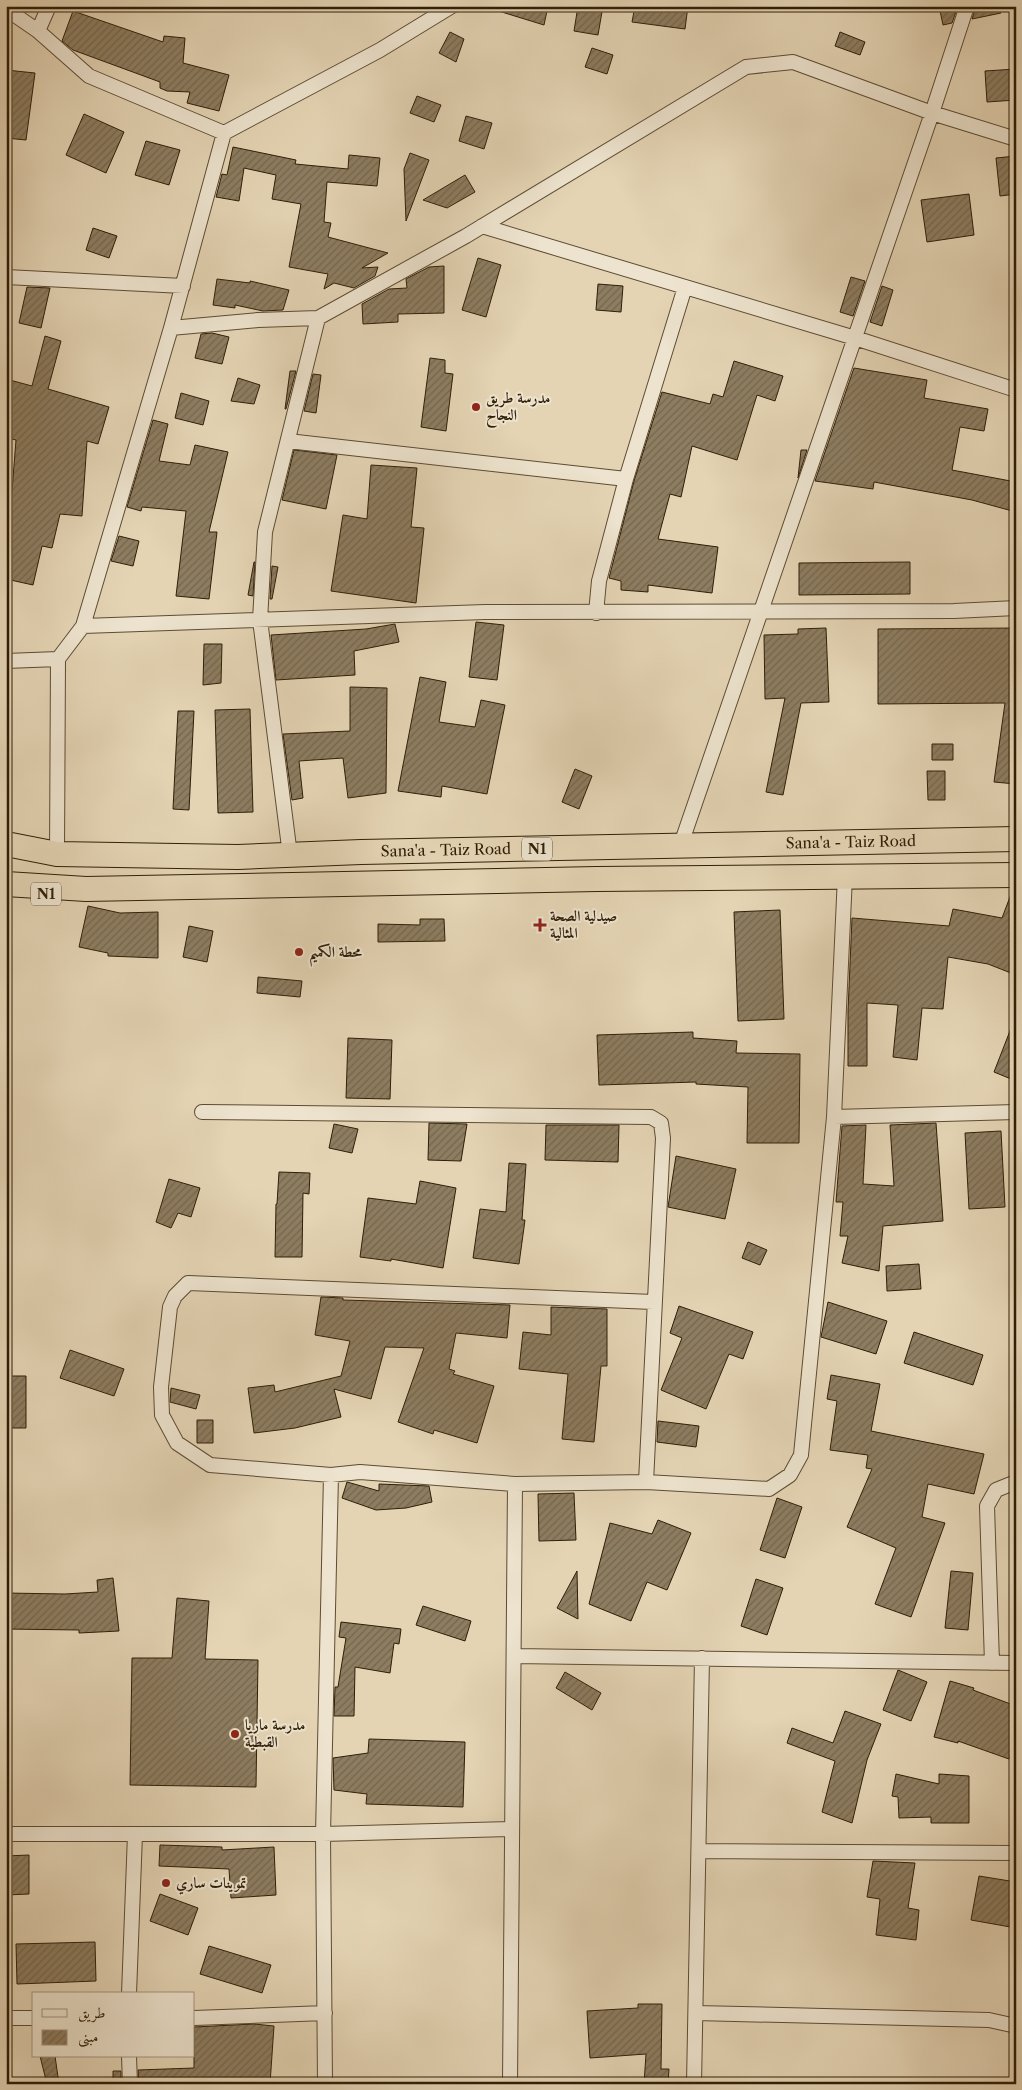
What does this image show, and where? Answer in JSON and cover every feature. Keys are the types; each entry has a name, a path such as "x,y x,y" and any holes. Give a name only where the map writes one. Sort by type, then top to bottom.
{"highway":[{"name":"Sana'a - Taiz Road","path":"6,844 57,854 238,857 361,852 1016,839"},
{"path":"360,885 361,852"},
{"name":"Sana'a - Taiz Road","path":"6,863 57,854"},
{"name":"Sana'a - Taiz Road","path":"6,884 86,888 1016,875"},
{"name":"Sana'a - Taiz Road","path":"6,900 86,888"}],"street":[{"path":"38,31 49,6"},
{"path":"57,854 58,659 83,626 171,328 224,133 380,50 452,6"},
{"path":"680,847 762,612 967,6"},
{"path":"6,9 38,31 89,76 224,133"},
{"path":"171,328 258,320 318,318 482,226 746,67 793,62 932,112 1016,139"},
{"path":"482,226 855,338 1016,390"},
{"path":"6,277 183,286"},
{"path":"595,612 599,582 626,479 685,288"},
{"path":"290,855 260,620 265,532 318,318"},
{"path":"288,441 626,479"},
{"path":"83,626 485,612 954,611 1016,608"},
{"path":"6,661 58,659"},
{"path":"653,1302 188,1283 175,1296 170,1306 161,1387 162,1416 177,1443 210,1465 330,1475 360,1472 516,1484 646,1482 769,1489 790,1475 801,1454 834,1117 845,876"},
{"path":"202,1112 651,1117 661,1123 663,1138 653,1302 646,1482"},
{"path":"834,1117 1016,1112"},
{"path":"325,2084 323,1834 330,1475"},
{"path":"992,1663 987,1506 996,1490 1016,1482"},
{"path":"510,2084 516,1484"},
{"path":"514,1656 1016,1663"},
{"path":"694,2084 702,1658"},
{"path":"6,1834 323,1834 512,1829"},
{"path":"129,1992 134,1834"},
{"path":"699,1851 1016,1853"},
{"path":"195,2018 325,2013"},
{"path":"696,2013 989,2020 1016,2026"},
{"path":"6,2018 32,2018"},
{"path":"129,2058 130,2084"}],"building":[{"path":"492,6 548,6 544,25 492,9"},
{"path":"578,6 603,6 598,35 574,31"},
{"path":"635,6 688,6 685,29 632,22"},
{"path":"939,6 958,6 952,23 943,25"},
{"path":"976,6 1001,6 1001,13 972,19"},
{"path":"73,11 163,42 164,36 185,38 183,63 229,75 219,111 187,103 190,92 167,91 160,88 160,82 73,50 62,41"},
{"path":"450,32 464,39 456,62 439,53"},
{"path":"840,32 865,42 860,55 835,46"},
{"path":"592,48 613,55 607,74 585,67"},
{"path":"1016,69 1016,100 987,102 985,71"},
{"path":"6,70 35,73 26,140 6,138"},
{"path":"417,96 441,105 434,122 410,113"},
{"path":"84,114 124,132 106,173 66,155"},
{"path":"466,116 492,123 484,149 459,141"},
{"path":"146,141 180,150 169,185 135,175"},
{"path":"233,147 296,160 295,164 348,169 349,155 380,158 377,186 327,182 324,222 331,223 328,237 388,253 362,268 378,267 375,276 354,288 334,283 324,289 328,274 289,267 301,204 272,199 276,175 244,168 239,201 216,197 222,174 227,175"},
{"path":"410,153 429,160 406,221 404,169"},
{"path":"1016,156 1016,194 1000,196 996,158"},
{"path":"465,175 475,192 447,208 423,200"},
{"path":"969,194 974,235 927,242 921,200"},
{"path":"93,228 117,236 109,258 86,250"},
{"path":"478,258 501,265 486,317 462,310"},
{"path":"444,266 444,313 398,314 398,322 363,324 362,304 389,289 407,288 406,279 429,267"},
{"path":"851,277 865,281 853,316 840,312"},
{"path":"217,279 250,283 250,281 289,290 283,310 263,311 235,305 235,308 213,305"},
{"path":"598,284 623,286 621,312 596,310"},
{"path":"882,286 893,290 882,326 870,322"},
{"path":"27,287 50,288 41,328 19,323"},
{"path":"212,333 229,337 222,364 195,358 201,334"},
{"path":"45,336 61,341 48,389 109,407 98,444 87,441 82,516 60,514 52,548 42,546 33,585 6,579 6,502 11,503 16,440 8,438 12,424 6,423 6,379 32,386"},
{"path":"430,358 445,360 445,373 453,374 446,431 421,427"},
{"path":"734,361 783,376 775,401 757,395 737,460 692,446 681,497 670,494 658,539 718,547 712,593 648,585 648,592 621,590 621,581 609,578 634,481 662,392 710,404 713,394 723,397"},
{"path":"854,368 927,380 924,398 988,409 984,431 960,427 952,470 1016,482 1016,512 972,500 874,482 873,489 815,481"},
{"path":"290,371 296,371 285,409"},
{"path":"313,374 321,375 316,413 304,411"},
{"path":"238,378 260,385 254,404 231,401"},
{"path":"181,393 209,401 203,425 175,418"},
{"path":"153,420 168,424 159,461 190,465 195,445 228,452 209,532 217,532 209,599 176,596 186,511 142,507 141,511 127,507"},
{"path":"294,450 337,455 326,509 282,500"},
{"path":"801,450 807,450 798,478"},
{"path":"371,465 417,468 411,527 424,528 416,603 331,591 343,515 367,519"},
{"path":"119,536 139,541 133,566 111,561"},
{"path":"255,562 253,596 248,595"},
{"path":"910,562 910,594 799,595 799,563"},
{"path":"272,566 278,567 272,599 270,599"},
{"path":"476,622 504,625 497,680 469,677"},
{"path":"395,624 399,642 354,651 355,675 276,680 271,635 366,629"},
{"path":"826,628 829,702 801,703 783,795 766,792 785,698 765,699 764,635 798,634 798,629"},
{"path":"1016,628 1016,784 994,782 1005,703 878,704 878,629"},
{"path":"204,644 222,644 221,683 203,685"},
{"path":"420,677 446,682 439,722 475,727 481,700 505,705 487,794 442,786 441,797 398,791"},
{"path":"350,687 387,688 386,793 348,798 343,758 299,761 303,798 292,800 283,734 350,731"},
{"path":"250,709 253,812 218,813 215,710"},
{"path":"178,711 194,711 189,810 173,809"},
{"path":"932,744 953,744 953,760 932,760"},
{"path":"575,769 592,776 579,809 562,802"},
{"path":"927,771 945,771 945,800 928,800"},
{"path":"1013,889 1016,889 1016,975 988,964 948,957 943,1009 922,1008 917,1060 893,1057 898,1005 867,1003 867,1066 848,1066 852,918 949,926 953,909 1002,918"},
{"path":"88,906 120,913 158,912 158,958 108,956 108,953 79,947"},
{"path":"780,910 784,1019 738,1021 734,912"},
{"path":"420,919 444,919 445,941 378,942 378,924 420,925"},
{"path":"189,926 213,931 207,962 183,957"},
{"path":"258,977 302,981 300,997 257,993"},
{"path":"1016,1018 1016,1081 994,1072"},
{"path":"693,1032 693,1038 737,1041 736,1053 800,1054 799,1143 747,1143 748,1087 696,1084 696,1082 599,1085 597,1035"},
{"path":"348,1038 392,1040 390,1099 346,1098"},
{"path":"429,1123 467,1124 461,1161 428,1160"},
{"path":"936,1123 943,1221 883,1226 879,1271 842,1263 848,1236 840,1236 843,1202 836,1202 842,1126 866,1125 863,1184 894,1186 890,1125"},
{"path":"334,1124 358,1129 352,1153 329,1148"},
{"path":"546,1125 619,1125 618,1162 545,1160"},
{"path":"1001,1131 1005,1207 969,1209 965,1133"},
{"path":"676,1156 736,1169 725,1219 668,1207"},
{"path":"509,1163 526,1164 522,1220 525,1220 519,1264 473,1258 480,1209 506,1212"},
{"path":"279,1172 310,1173 309,1194 303,1193 302,1257 275,1257"},
{"path":"169,1179 200,1188 191,1217 178,1213 171,1228 156,1222"},
{"path":"420,1181 456,1188 443,1268 391,1259 391,1261 360,1257 368,1198 416,1204"},
{"path":"748,1242 767,1250 760,1265 742,1258"},
{"path":"919,1264 921,1289 887,1291 886,1266"},
{"path":"321,1297 343,1298 343,1300 510,1305 507,1338 456,1333 449,1369 455,1371 453,1374 494,1386 477,1443 434,1430 433,1434 398,1422 424,1348 385,1347 371,1399 334,1389 341,1417 295,1428 254,1433 248,1388 274,1385 275,1392 341,1376 350,1341 315,1335"},
{"path":"828,1302 887,1321 876,1354 821,1337"},
{"path":"679,1306 753,1332 743,1359 729,1354 706,1409 661,1390 682,1338 670,1333"},
{"path":"551,1307 607,1309 607,1366 601,1366 594,1442 562,1439 568,1374 519,1369 523,1332 551,1335"},
{"path":"914,1332 983,1355 973,1385 904,1363"},
{"path":"70,1350 124,1369 114,1396 60,1378"},
{"path":"831,1375 880,1384 871,1431 984,1454 974,1494 928,1484 922,1517 945,1523 911,1617 875,1604 896,1548 847,1527 872,1469 866,1468 868,1455 830,1450 837,1401 827,1399"},
{"path":"6,1376 26,1376 26,1428 6,1428"},
{"path":"171,1388 200,1395 196,1409 170,1402"},
{"path":"197,1420 213,1420 213,1443 197,1443"},
{"path":"658,1421 699,1426 696,1447 657,1442"},
{"path":"347,1482 379,1491 379,1484 429,1486 432,1502 406,1508 376,1510 342,1498"},
{"path":"574,1493 576,1540 539,1541 538,1494"},
{"path":"777,1498 802,1507 785,1558 760,1550"},
{"path":"658,1520 691,1533 667,1590 647,1582 631,1621 589,1604 610,1523 652,1534"},
{"path":"577,1571 578,1619 557,1608"},
{"path":"951,1571 973,1573 968,1630 945,1628"},
{"path":"113,1578 119,1631 79,1633 79,1630 6,1629 6,1593 65,1594 98,1592 97,1580"},
{"path":"756,1579 783,1588 767,1635 741,1626"},
{"path":"177,1598 209,1601 205,1659 258,1660 256,1787 130,1785 132,1658 172,1658"},
{"path":"423,1606 471,1621 465,1641 416,1625"},
{"path":"341,1622 401,1629 399,1644 394,1643 390,1673 355,1667 354,1716 334,1716 335,1687 338,1687 346,1638 339,1637"},
{"path":"898,1670 927,1682 911,1721 883,1710"},
{"path":"565,1672 601,1693 592,1710 556,1688"},
{"path":"950,1681 974,1688 973,1690 1016,1706 1016,1740 1009,1759 958,1741 958,1743 934,1737"},
{"path":"845,1711 881,1724 867,1760 852,1823 822,1812 835,1761 787,1743 792,1728 833,1743"},
{"path":"369,1739 465,1742 463,1807 366,1804 367,1794 334,1790 333,1758 368,1753"},
{"path":"896,1774 939,1784 939,1774 969,1776 969,1823 931,1823 931,1817 899,1818 898,1797 892,1796"},
{"path":"160,1845 222,1847 222,1850 274,1847 276,1895 231,1898 229,1869 159,1866"},
{"path":"29,1855 29,1894 6,1895 6,1856"},
{"path":"873,1861 915,1863 908,1908 919,1910 916,1940 876,1935 880,1899 867,1897"},
{"path":"979,1876 1016,1882 1016,1928 971,1920"},
{"path":"160,1894 198,1908 188,1935 150,1921"},
{"path":"95,1942 96,1981 17,1984 16,1944"},
{"path":"209,1946 271,1965 262,1993 200,1974"},
{"path":"638,2004 662,2004 661,2069 669,2069 668,2084 644,2084 646,2054 590,2058 587,2011 638,2008"},
{"path":"254,2024 274,2026 270,2084 139,2084 138,2070 194,2068 195,2027"},
{"path":"40,2058 55,2058 59,2084 47,2084"},
{"path":"113,2071 121,2071 121,2084 113,2084"}],"place":[{"name":"مدرسة طريق النجاح","path":"476,407"},
{"name":"صيدلية الصحة المثالية","path":"540,925"},
{"name":"محطة الكميم","path":"299,952"},
{"name":"مدرسة ماريا القبطية","path":"235,1734"},
{"name":"تموينات ساري","path":"166,1883"}]}
